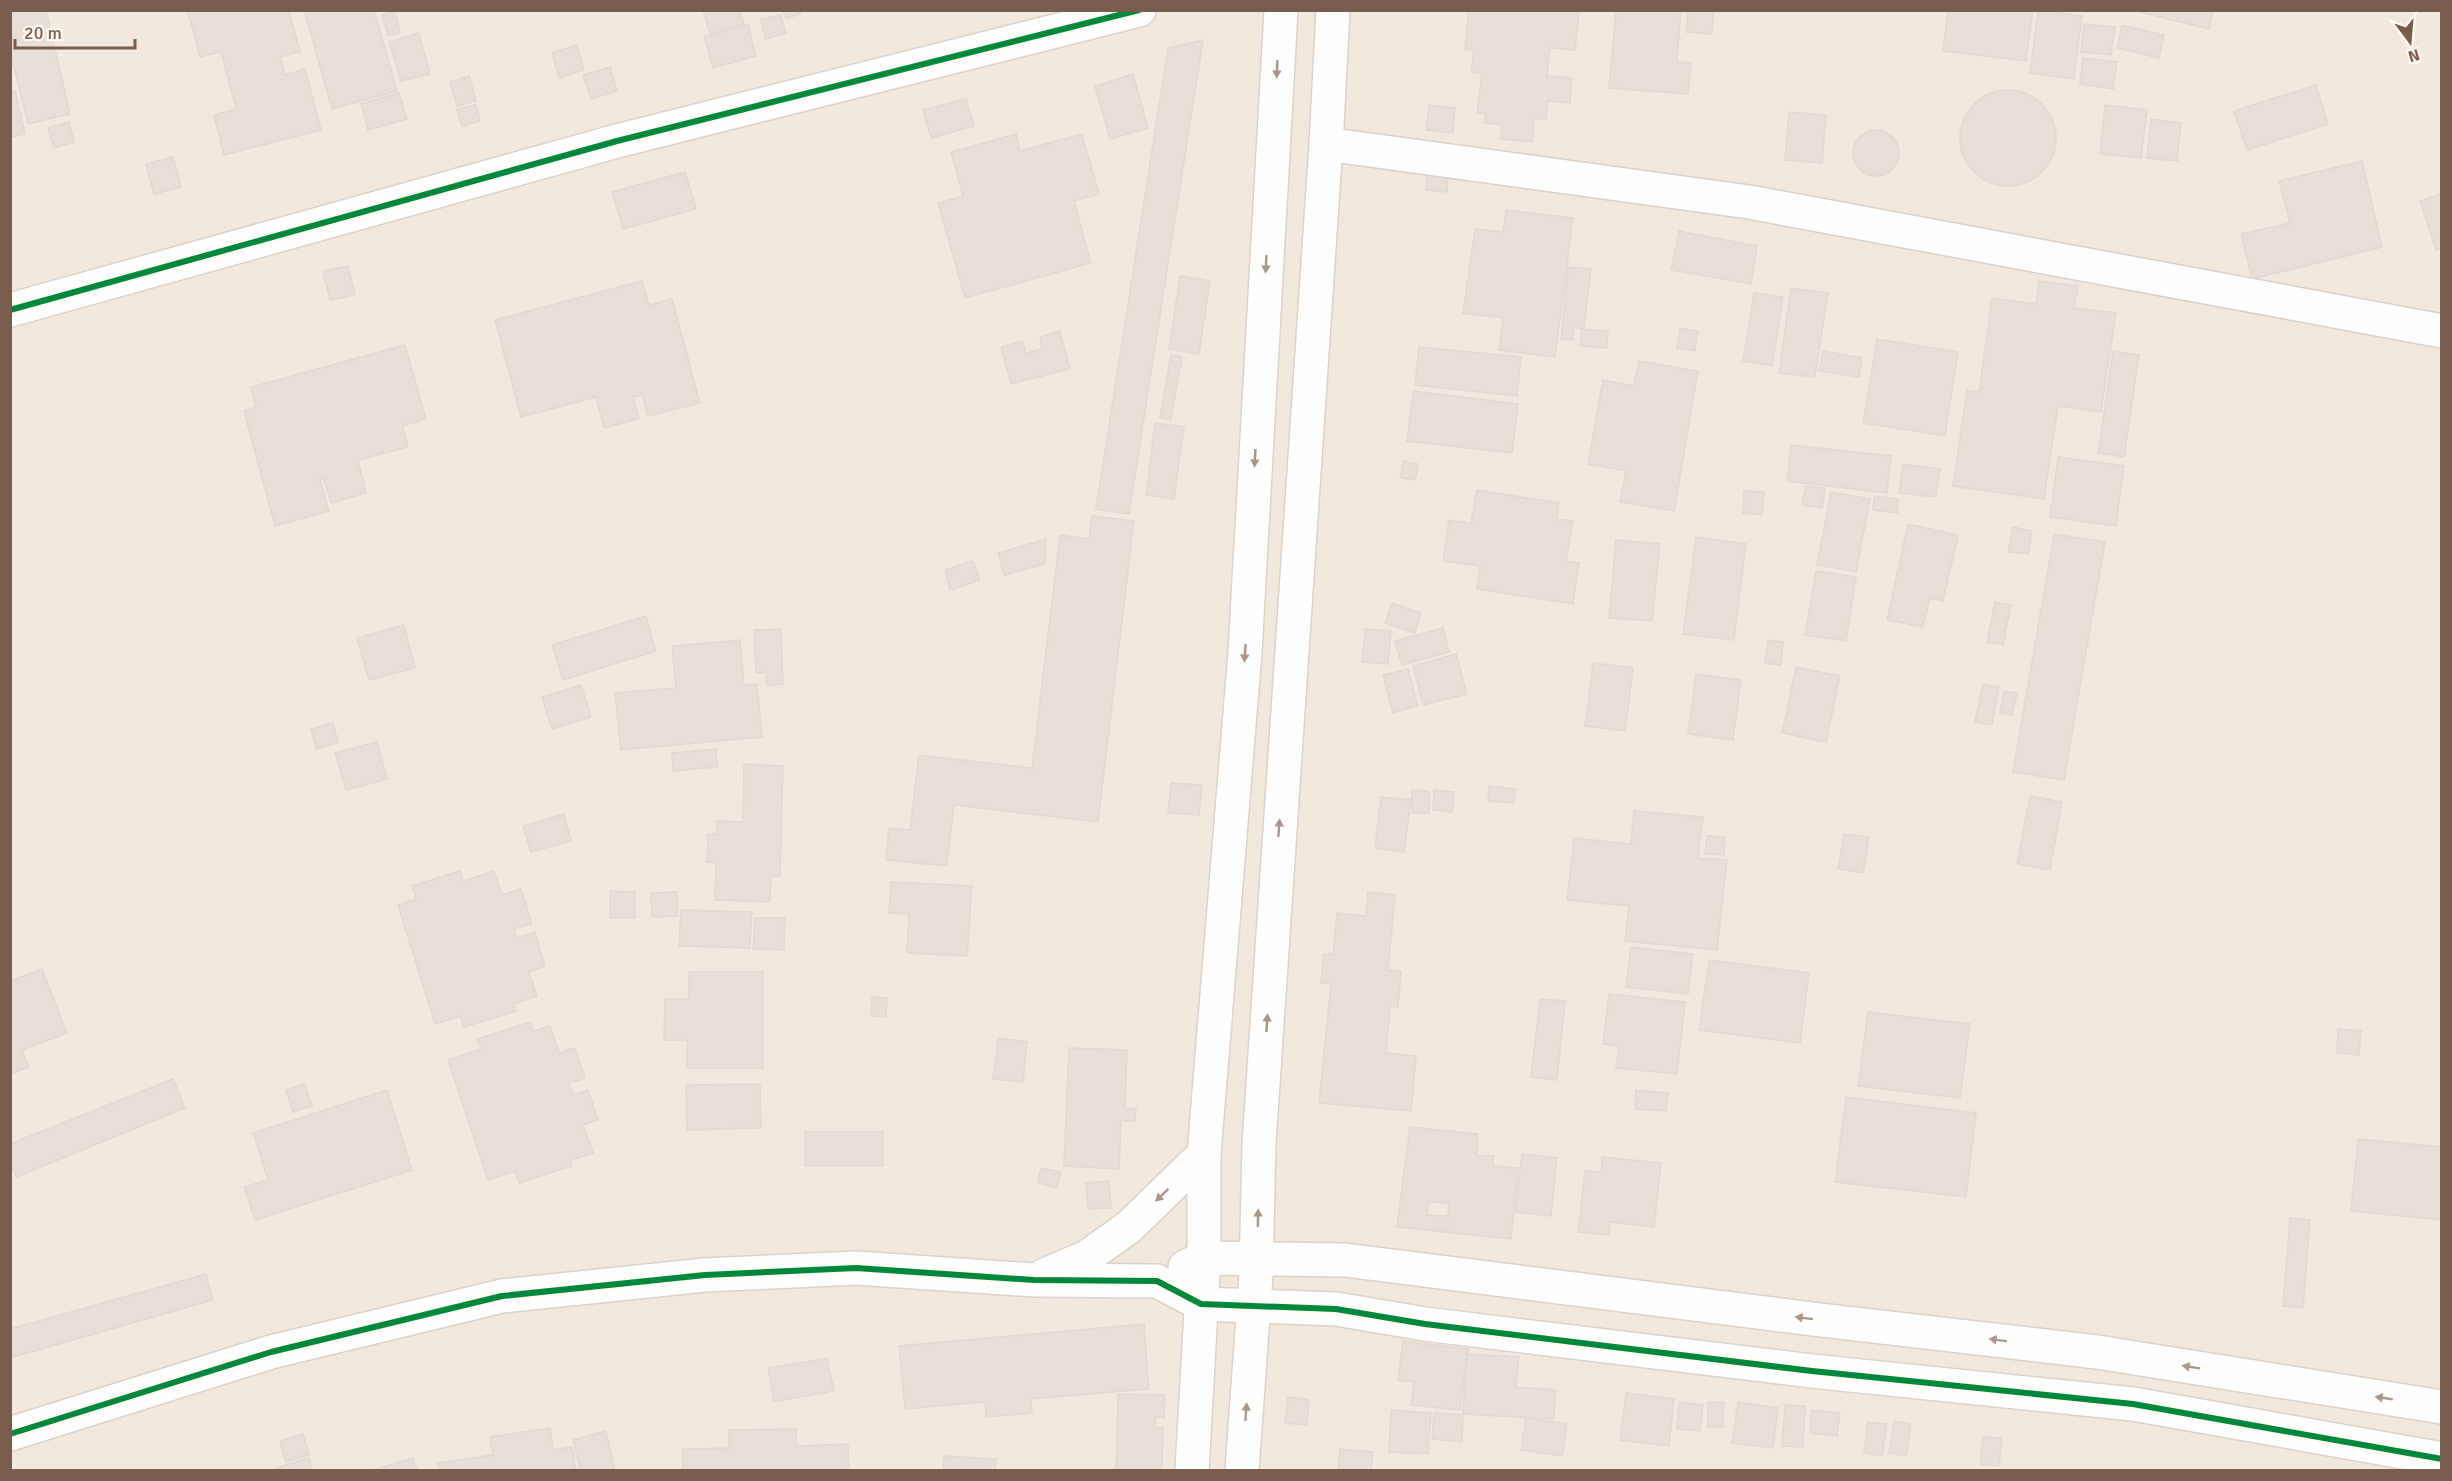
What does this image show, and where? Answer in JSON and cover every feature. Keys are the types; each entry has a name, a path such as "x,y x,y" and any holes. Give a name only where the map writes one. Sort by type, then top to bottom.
{"street":[{"path":"10,310 616,141 1139,10"},
{"path":"1192,1470 1204,1258 1204,1154 1245,652 1281,10"},
{"path":"1242,1470 1257,1258 1259,1144 1334,10"},
{"path":"1326,144 1749,202 2442,332"},
{"path":"1034,1280 1087,1257 1129,1227 1204,1154"},
{"path":"10,1434 271,1352 502,1296 705,1275 856,1268 1034,1280 1157,1281 1204,1258 1345,1260 1812,1319 2097,1352 2442,1407"},
{"path":"1157,1281 1201,1304 1336,1309 1425,1324 1800,1369 2133,1404 2442,1459"}],"shaded area":[{"path":"10,11 2441,11 2441,1470 11,1470"}],"building":[{"path":"10,10 46,10 70,114 28,124 10,51"},
{"path":"193,10 289,10 300,52 280,57 285,75 305,69 321,130 224,155 214,115 236,109 221,52 200,57 188,12"},
{"path":"304,10 374,10 397,91 332,109"},
{"path":"703,10 740,10 744,24 710,34"},
{"path":"783,10 800,10 801,13 786,19"},
{"path":"1469,10 1572,10 1572,13 1579,13 1575,50 1550,48 1547,76 1572,78 1570,103 1548,101 1546,120 1534,118 1532,142 1501,139 1502,125 1485,123 1485,114 1477,113 1482,74 1471,72 1474,50 1465,49"},
{"path":"1616,10 1681,10 1677,62 1691,63 1688,94 1609,88"},
{"path":"1688,10 1714,10 1712,34 1686,32"},
{"path":"1948,10 2033,10 2026,61 1943,51"},
{"path":"2038,10 2082,16 2074,79 2030,73"},
{"path":"2132,10 2213,10 2209,29"},
{"path":"395,12 400,33 388,36 382,15"},
{"path":"781,15 786,33 765,39 761,19"},
{"path":"2084,24 2115,27 2111,55 2081,52"},
{"path":"748,25 756,56 713,68 704,37"},
{"path":"2122,25 2164,35 2159,58 2117,48"},
{"path":"419,33 430,74 401,81 389,42"},
{"path":"1203,40 1129,514 1096,509 1168,48"},
{"path":"577,45 584,70 559,78 552,53"},
{"path":"2083,58 2117,62 2113,89 2080,84"},
{"path":"610,67 617,91 591,99 583,75"},
{"path":"1133,74 1148,128 1110,139 1095,86"},
{"path":"469,76 476,101 457,106 450,82"},
{"path":"2316,85 2328,124 2247,150 2234,111"},
{"path":"1999,90 2017,90 2035,98 2048,111 2056,129 2053,157 2035,178 2017,186 1999,186 1981,178 1968,165 1960,147 1960,129 1968,111 1981,98"},
{"path":"15,91 25,134 10,137 10,92"},
{"path":"399,93 407,119 368,130 361,104"},
{"path":"966,99 974,126 931,138 923,110"},
{"path":"476,105 480,121 462,126 457,109"},
{"path":"1429,105 1455,108 1453,133 1426,130"},
{"path":"2105,105 2147,110 2141,158 2100,154"},
{"path":"1789,112 1826,115 1822,163 1785,160"},
{"path":"2151,119 2181,123 2177,161 2147,158"},
{"path":"69,122 74,142 54,148 48,128"},
{"path":"1881,130 1893,136 1898,144 1898,162 1893,170 1885,175 1871,176 1863,173 1856,166 1853,148 1856,140 1863,133"},
{"path":"1016,134 1020,151 1082,134 1099,194 1074,201 1091,263 965,298 938,203 963,196 951,152"},
{"path":"173,157 181,187 154,194 146,164"},
{"path":"2362,161 2382,247 2252,279 2241,234 2290,223 2279,181"},
{"path":"1428,166 1461,169 1460,180 1448,178 1447,192 1426,190"},
{"path":"685,172 696,209 623,229 612,192"},
{"path":"2442,194 2442,248 2436,250 2420,201"},
{"path":"1506,210 1573,218 1555,357 1499,350 1503,318 1463,313 1475,229 1503,232"},
{"path":"1679,231 1757,246 1751,284 1671,270"},
{"path":"348,266 355,295 330,300 323,271"},
{"path":"1568,267 1591,269 1584,329 1574,327 1573,340 1561,339"},
{"path":"1180,276 1210,281 1199,354 1169,349"},
{"path":"642,281 649,305 672,299 700,403 648,416 642,395 633,397 639,419 604,428 596,397 521,417 495,320"},
{"path":"2039,281 2078,286 2074,308 2116,313 2101,412 2058,406 2044,499 1953,486 1967,390 1979,392 1992,298 2036,304"},
{"path":"1791,288 1828,293 1815,377 1779,373"},
{"path":"1754,293 1783,297 1772,366 1743,361"},
{"path":"1680,328 1698,331 1695,351 1677,348"},
{"path":"1582,329 1608,331 1607,348 1580,346"},
{"path":"1060,331 1070,369 1011,384 1001,347 1022,341 1026,353 1042,349 1040,337"},
{"path":"1877,339 1958,352 1945,436 1863,423"},
{"path":"405,345 426,419 402,426 408,447 358,460 366,493 331,503 324,478 320,480 329,511 275,526 244,411 256,407 251,387"},
{"path":"1419,347 1521,357 1517,396 1415,385"},
{"path":"1823,351 1862,358 1859,377 1819,371"},
{"path":"2113,351 2139,355 2124,457 2098,453"},
{"path":"1171,355 1182,357 1171,420 1160,418"},
{"path":"1639,361 1698,371 1674,511 1620,502 1626,471 1588,464 1603,380 1634,386"},
{"path":"1413,391 1518,404 1512,453 1407,441"},
{"path":"1155,423 1184,427 1174,499 1146,495"},
{"path":"1791,445 1891,456 1887,493 1787,481"},
{"path":"2058,457 2124,466 2116,526 2050,517"},
{"path":"1403,461 1418,464 1415,480 1400,478"},
{"path":"1903,464 1940,469 1936,497 1899,493"},
{"path":"1806,486 1825,488 1822,508 1802,505"},
{"path":"1477,490 1559,503 1557,519 1573,521 1566,561 1579,563 1573,604 1477,589 1480,566 1443,561 1449,520 1471,523"},
{"path":"1744,491 1764,492 1762,515 1743,513"},
{"path":"1831,492 1870,499 1856,572 1817,565"},
{"path":"1874,496 1898,499 1897,513 1873,510"},
{"path":"1092,516 1134,521 1098,822 954,805 947,866 886,860 889,828 910,830 919,755 1032,768 1060,535 1089,539"},
{"path":"1908,524 1958,535 1943,601 1930,598 1923,627 1887,620"},
{"path":"2013,527 2032,531 2028,554 2008,552"},
{"path":"2054,534 2105,542 2064,780 2013,772"},
{"path":"1696,537 1746,544 1734,640 1683,634"},
{"path":"1046,539 1045,564 1004,575 998,553"},
{"path":"1616,540 1660,544 1652,621 1609,618"},
{"path":"973,561 980,580 950,590 945,570"},
{"path":"1816,571 1856,577 1846,641 1805,635"},
{"path":"1995,602 2011,605 2003,645 1987,642"},
{"path":"1392,603 1421,613 1415,633 1385,623"},
{"path":"646,616 656,651 563,680 552,645"},
{"path":"404,625 415,668 369,680 357,638"},
{"path":"1443,628 1449,652 1402,665 1395,641"},
{"path":"781,629 783,684 767,686 766,672 756,673 754,630"},
{"path":"1365,629 1391,631 1388,664 1362,662"},
{"path":"740,640 744,685 757,684 762,737 621,750 615,693 676,688 672,646"},
{"path":"1768,640 1783,642 1781,665 1765,663"},
{"path":"1456,654 1467,694 1423,705 1413,666"},
{"path":"1593,663 1633,668 1625,731 1585,726"},
{"path":"1796,667 1840,676 1826,742 1782,733"},
{"path":"1408,669 1418,706 1393,713 1383,675"},
{"path":"1696,674 1741,680 1733,740 1688,734"},
{"path":"1983,684 1999,687 1992,725 1975,722"},
{"path":"581,685 591,717 552,729 542,697"},
{"path":"2004,691 2017,693 2012,715 2000,713"},
{"path":"333,723 338,743 316,749 311,729"},
{"path":"377,742 387,779 346,790 335,753"},
{"path":"716,749 717,767 673,771 672,753"},
{"path":"744,764 783,766 780,876 771,876 770,902 715,900 716,863 707,862 708,834 716,834 717,821 743,822"},
{"path":"1171,783 1202,785 1199,815 1168,813"},
{"path":"1489,786 1515,789 1514,803 1488,801"},
{"path":"1412,790 1429,791 1429,813 1412,813"},
{"path":"1434,790 1454,792 1452,812 1433,810"},
{"path":"2030,796 2062,802 2050,870 2017,864"},
{"path":"1381,797 1411,800 1404,852 1375,848"},
{"path":"1634,811 1703,817 1698,858 1727,860 1717,950 1625,941 1629,906 1567,900 1574,838 1631,844"},
{"path":"564,814 571,841 531,852 523,826"},
{"path":"1844,834 1869,837 1863,873 1838,869"},
{"path":"1707,836 1725,837 1724,855 1705,854"},
{"path":"460,871 463,881 494,871 502,895 521,889 532,924 514,929 517,938 535,932 545,966 529,972 537,996 514,1004 516,1011 464,1027 460,1016 435,1024 398,905 416,899 412,886"},
{"path":"891,882 972,886 967,956 907,953 909,914 889,913"},
{"path":"610,891 635,892 635,918 610,918"},
{"path":"677,892 678,916 652,917 651,893"},
{"path":"1368,892 1395,895 1388,970 1401,971 1398,1007 1390,1006 1386,1053 1416,1056 1411,1111 1319,1103 1331,984 1321,983 1324,954 1333,954 1337,913 1366,916"},
{"path":"681,910 752,912 750,948 679,946"},
{"path":"755,918 785,918 784,950 753,949"},
{"path":"1631,947 1693,954 1688,994 1626,987"},
{"path":"1709,960 1809,973 1800,1043 1699,1030"},
{"path":"42,969 67,1033 22,1050 29,1067 10,1074 10,981"},
{"path":"689,972 763,972 763,1068 687,1068 687,1040 664,1040 665,999 689,999"},
{"path":"1609,994 1685,1002 1677,1074 1616,1068 1619,1046 1603,1044"},
{"path":"872,997 887,998 886,1017 871,1016"},
{"path":"1540,999 1565,1001 1557,1080 1531,1077"},
{"path":"1868,1012 1970,1024 1960,1098 1858,1086"},
{"path":"530,1022 533,1031 550,1026 559,1053 575,1048 585,1078 569,1083 573,1095 588,1090 598,1120 583,1125 593,1153 571,1160 572,1166 519,1183 515,1171 488,1180 448,1060 481,1049 477,1039"},
{"path":"2338,1029 2361,1031 2359,1055 2337,1053"},
{"path":"998,1038 1027,1042 1023,1082 993,1079"},
{"path":"1069,1048 1127,1050 1125,1108 1136,1109 1135,1121 1121,1121 1119,1169 1064,1166"},
{"path":"173,1079 185,1108 16,1177 10,1163 10,1144"},
{"path":"305,1084 312,1106 293,1112 286,1090"},
{"path":"760,1084 761,1128 687,1130 686,1085"},
{"path":"387,1090 412,1170 255,1220 244,1187 268,1180 253,1133"},
{"path":"1636,1090 1668,1093 1666,1111 1635,1109"},
{"path":"1846,1097 1976,1113 1966,1197 1835,1182"},
{"path":"1410,1127 1478,1134 1477,1156 1494,1156 1493,1166 1518,1168 1511,1239 1397,1227","holes":["1428,1202 1449,1203 1448,1216 1427,1215"]},
{"path":"805,1132 883,1132 883,1166 805,1166"},
{"path":"2358,1139 2442,1147 2442,1220 2351,1211"},
{"path":"1522,1154 1557,1158 1551,1216 1515,1212"},
{"path":"1602,1157 1661,1163 1654,1227 1610,1222 1609,1235 1578,1232 1585,1171 1601,1172"},
{"path":"1041,1168 1061,1172 1057,1188 1038,1183"},
{"path":"1109,1181 1111,1208 1088,1209 1086,1183"},
{"path":"2290,1218 2310,1220 2303,1308 2283,1306"},
{"path":"206,1274 213,1300 10,1358 10,1329"},
{"path":"1144,1324 1149,1389 1031,1399 1032,1413 986,1417 985,1402 905,1409 899,1346"},
{"path":"1403,1341 1468,1349 1460,1410 1411,1405 1414,1382 1398,1380"},
{"path":"1467,1354 1519,1357 1516,1387 1556,1390 1554,1419 1463,1414"},
{"path":"827,1358 834,1391 774,1402 768,1368"},
{"path":"1626,1393 1674,1399 1669,1446 1620,1440"},
{"path":"1118,1394 1165,1395 1164,1418 1156,1417 1155,1427 1163,1428 1162,1470 1116,1469"},
{"path":"1288,1397 1309,1400 1307,1425 1285,1423"},
{"path":"1679,1402 1703,1405 1700,1431 1677,1429"},
{"path":"1708,1402 1724,1402 1723,1427 1708,1427"},
{"path":"1738,1402 1778,1408 1773,1448 1732,1443"},
{"path":"1785,1405 1805,1406 1803,1447 1782,1446"},
{"path":"1391,1410 1431,1413 1428,1454 1389,1452"},
{"path":"1812,1410 1840,1413 1837,1436 1810,1433"},
{"path":"1434,1413 1463,1415 1462,1442 1432,1439"},
{"path":"1526,1418 1567,1424 1562,1456 1521,1450"},
{"path":"1894,1421 1911,1424 1906,1456 1889,1453"},
{"path":"1868,1422 1887,1424 1882,1456 1864,1453"},
{"path":"550,1428 553,1450 572,1447 576,1470 439,1470 438,1463 493,1455 490,1437"},
{"path":"796,1429 796,1446 848,1444 849,1470 683,1470 683,1449 729,1448 729,1430"},
{"path":"606,1431 615,1470 580,1470 573,1440"},
{"path":"303,1434 309,1455 286,1462 280,1441"},
{"path":"1983,1437 2002,1438 1999,1466 1980,1464"},
{"path":"1340,1449 1373,1452 1371,1470 1338,1470"},
{"path":"944,1456 996,1459 995,1470 943,1470"},
{"path":"309,1458 312,1470 270,1470"},
{"path":"413,1458 417,1470 372,1470"}],"cycle path":[{"path":"10,310 617,141 1139,10"},
{"path":"10,1434 271,1352 502,1296 705,1275 856,1268 1034,1280 1157,1281 1201,1304 1336,1309 1425,1324 1812,1371 2133,1404 2442,1459"}]}
